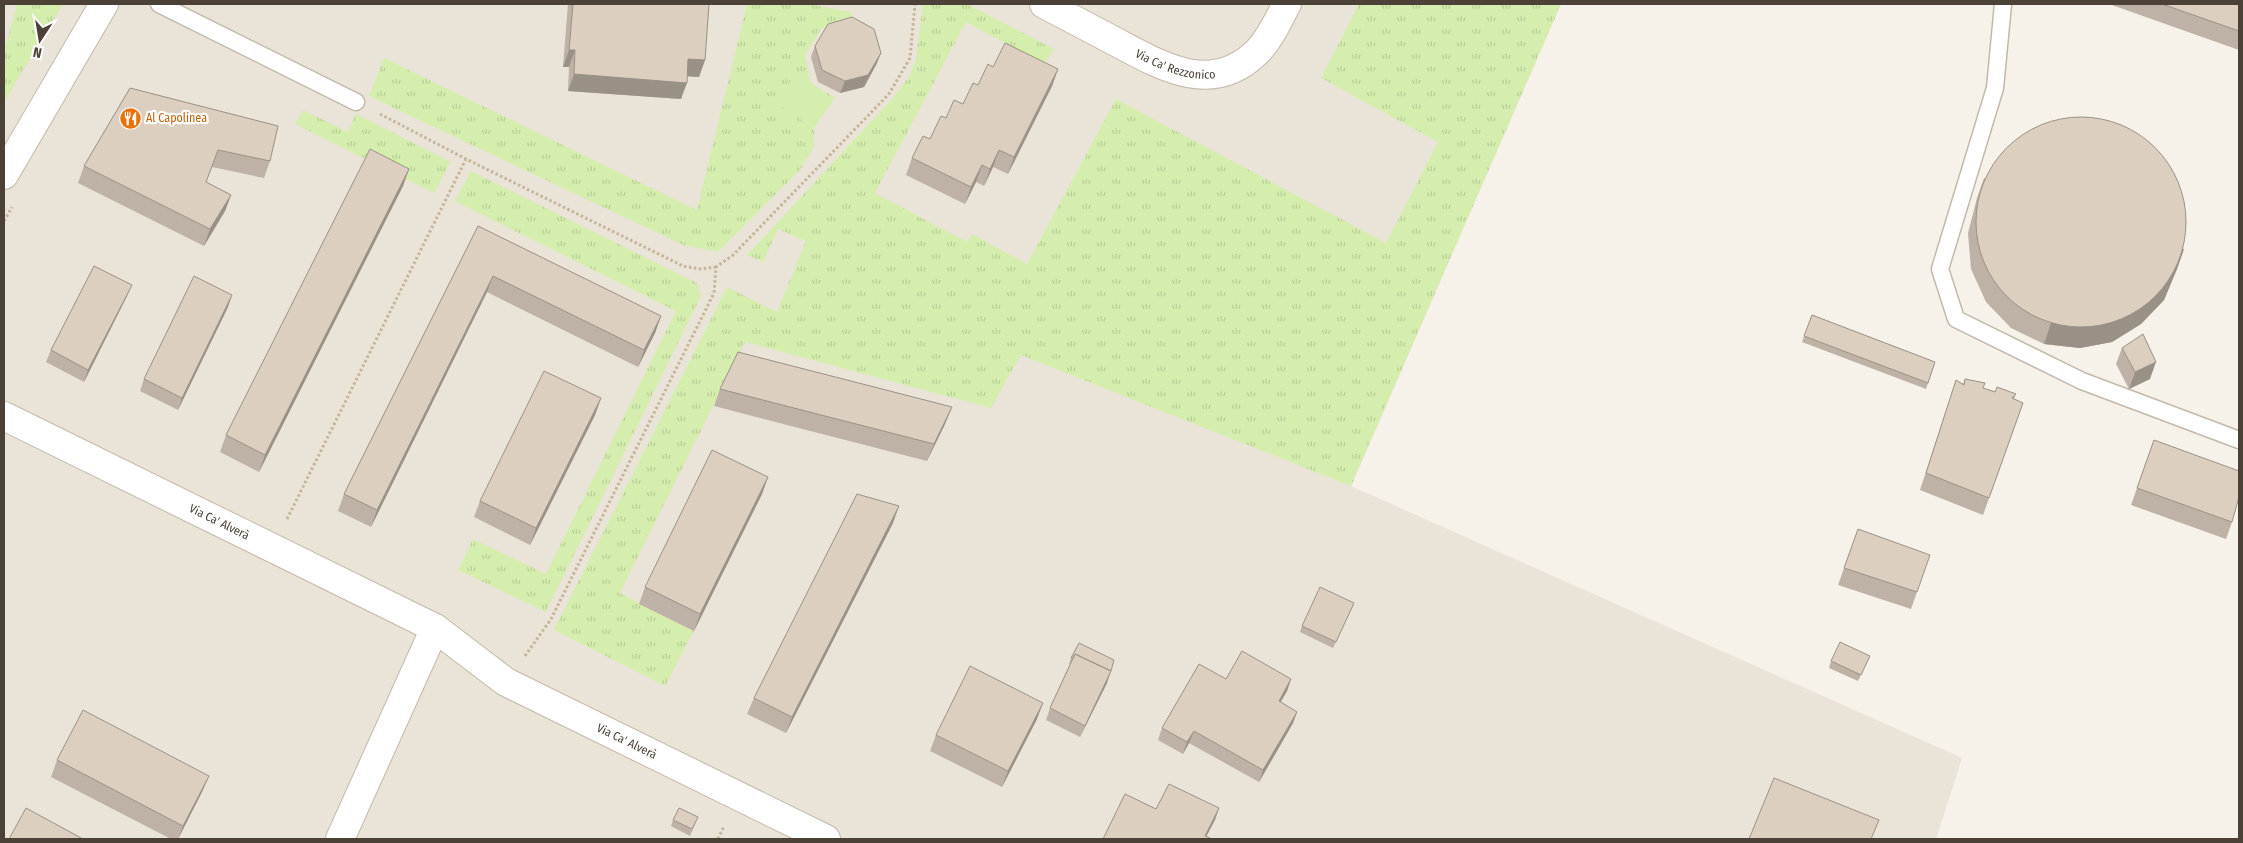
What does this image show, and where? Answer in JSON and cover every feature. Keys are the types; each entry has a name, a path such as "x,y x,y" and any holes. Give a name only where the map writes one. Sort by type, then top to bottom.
{"street":[{"path":"4,175 104,4"},
{"name":"Via Ca' Rezzonico","path":"1044,4 1160,66 1181,73 1202,76 1223,73 1240,66 1257,52 1271,33 1287,4"},
{"name":"Via Ca' Alverà","path":"4,416 272,550 434,628 506,682 826,839"},
{"path":"340,839 434,628"}],"lane":[{"path":"160,4 356,102"},
{"path":"2003,4 1995,88 1940,268 1956,319 2082,381 2239,440"}],"path":[{"path":"356,102 466,159 683,266 700,269 716,267 733,255 889,94 902,75 910,58 915,4"},
{"path":"272,550 466,159"},
{"path":"506,682 551,619 714,293 716,267"}],"shaded area":[{"path":"4,4 1561,4 1351,486 1962,758 1936,839 4,839"}],"green space":[{"path":"17,4 63,4 4,102 4,52"},
{"path":"747,4 808,4 852,12 850,22 821,29 805,55 811,83 835,98 790,82 778,104 814,128 814,147 800,170 718,252 683,245 369,96 384,58 697,210"},
{"path":"923,4 962,4 971,6 1054,49 1045,64 966,22 875,193 967,242 972,234 1027,264 1116,99 1386,243 1438,142 1321,78 1359,4 1561,4 1351,486 1021,355 991,408 745,342 620,593 694,631 665,686 554,630 727,287 777,312 806,241 778,229 763,262 747,255 894,97 908,78 916,60"},
{"path":"790,82 835,98 814,128 778,104"},
{"path":"303,110 348,132 356,114 451,162 434,193 295,124"},
{"path":"471,171 697,283 701,296 546,612 458,570 473,539 546,574 676,311 455,201"}],"building":[{"path":"573,4 709,4 705,60 688,59 687,83 574,74 575,50 569,50"},
{"path":"2162,4 2239,4 2239,31"},
{"path":"852,17 874,29 881,53 868,75 845,81 822,70 815,46 828,24"},
{"path":"1005,43 1058,69 1014,157 999,150 990,169 982,165 971,187 912,158 923,136 930,139 941,116 946,118 954,100 963,104 973,83 978,85 988,64 993,67"},
{"path":"130,88 278,126 270,161 218,150 206,182 231,195 210,229 84,166"},
{"path":"2071,117 2091,117 2112,121 2131,129 2156,147 2169,163 2182,191 2186,222 2182,253 2169,281 2156,297 2140,310 2112,323 2091,327 2071,327 2050,323 2031,315 2006,297 1993,281 1980,253 1976,232 1976,212 1980,191 1988,172 2006,147 2022,134 2050,121"},
{"path":"370,149 409,169 265,455 226,435"},
{"path":"478,226 661,316 644,350 493,276 377,510 344,494"},
{"path":"94,266 132,285 88,370 51,350"},
{"path":"194,276 232,295 182,398 144,379"},
{"path":"1812,315 1935,362 1928,383 1804,336"},
{"path":"2143,334 2156,362 2135,372 2122,348"},
{"path":"738,352 952,407 934,444 720,389"},
{"path":"544,371 601,398 536,528 480,501"},
{"path":"1965,379 1985,383 1983,388 1995,392 1997,387 2016,394 2012,398 2023,403 1989,498 1926,473 1956,380 1964,385"},
{"path":"2154,440 2239,471 2239,497 2232,522 2137,488"},
{"path":"712,450 768,477 700,614 645,587"},
{"path":"857,494 899,506 792,717 754,698"},
{"path":"1858,529 1930,555 1917,592 1844,568"},
{"path":"1320,587 1354,603 1336,642 1302,626"},
{"path":"1840,642 1870,656 1861,675 1831,661"},
{"path":"1079,643 1114,660 1111,671 1075,654 1071,658"},
{"path":"1242,651 1291,679 1279,701 1297,712 1263,770 1194,731 1187,742 1162,728 1199,664 1226,679"},
{"path":"1075,654 1111,671 1085,726 1050,708"},
{"path":"970,666 1043,703 1008,771 936,735"},
{"path":"83,710 209,776 183,826 57,760"},
{"path":"1774,778 1879,820 1871,839 1749,839"},
{"path":"1169,784 1219,808 1205,836 1212,839 1103,839 1125,794 1156,809"},
{"path":"26,808 83,839 9,839"},
{"path":"679,808 698,817 692,829 673,820"}],"place":[{"name":"Al Capolinea","path":"130,118"}]}
